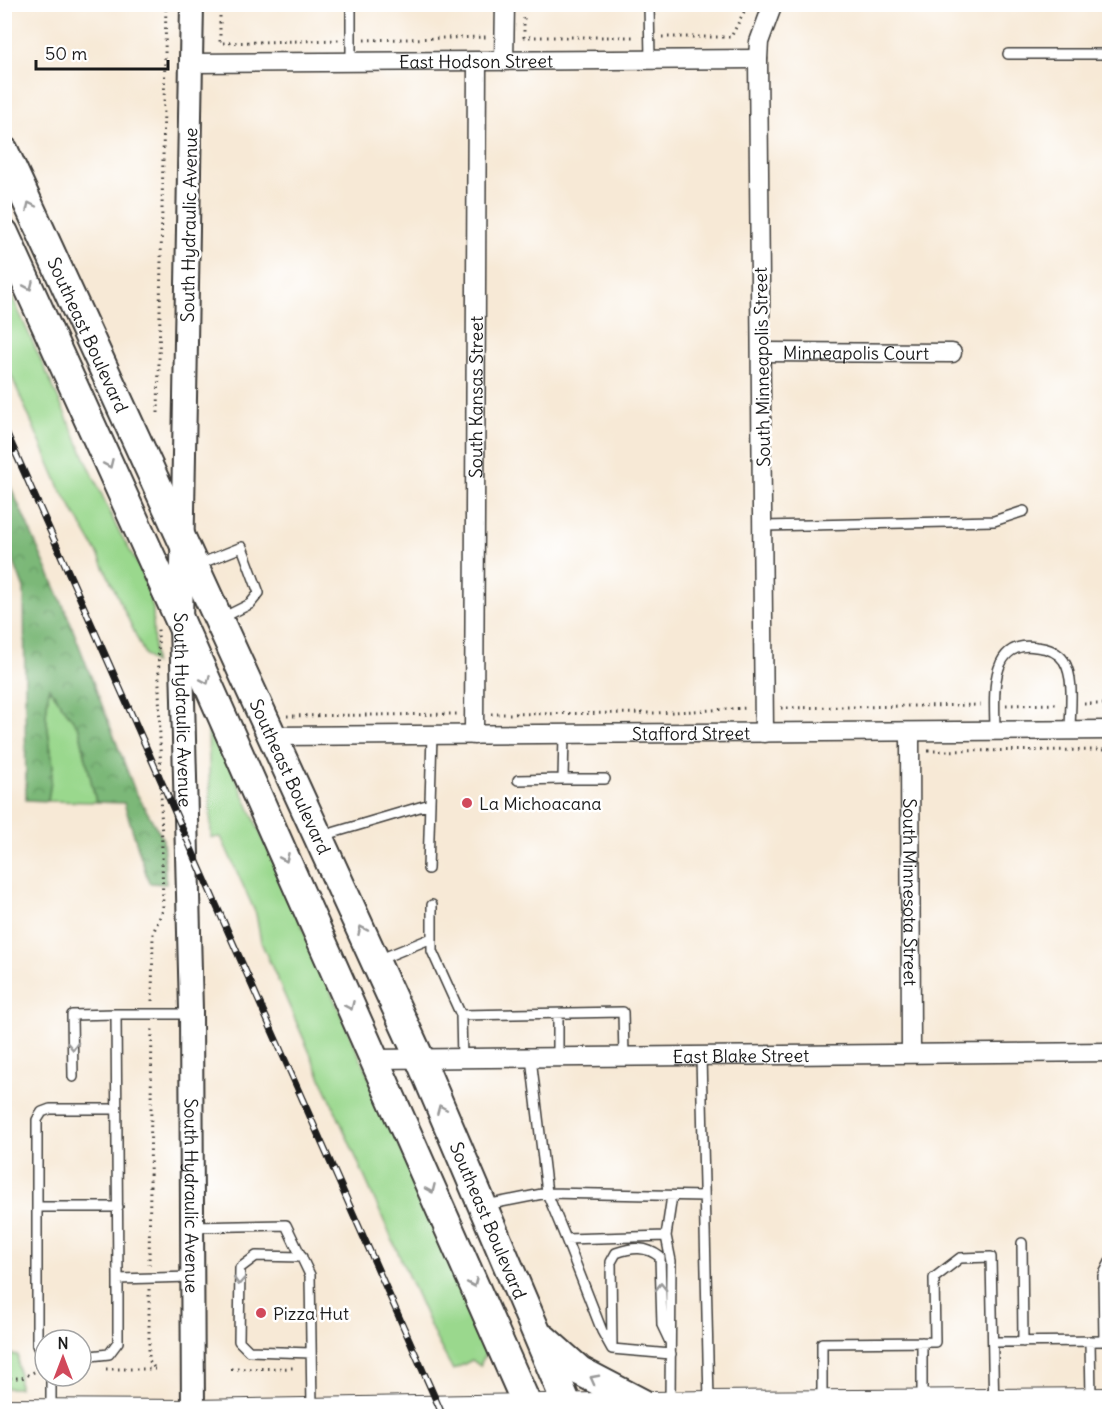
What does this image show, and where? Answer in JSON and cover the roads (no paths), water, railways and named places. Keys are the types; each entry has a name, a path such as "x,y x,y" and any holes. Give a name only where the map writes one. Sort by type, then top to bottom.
{"main road":[{"name":"Southeast Boulevard","path":"4,151 220,619 279,726 319,836 420,1059 570,1411"},
{"name":"Southeast Boulevard","path":"4,233 181,623 372,1059 530,1411"},
{"path":"536,1331 580,1371 651,1409"},
{"path":"4,1412 193,1415 312,1411 376,1413 651,1409 753,1410 922,1402 994,1409 1100,1401"}],"street":[{"name":"South Hydraulic Avenue","path":"192,4 181,623 191,1014 193,1415"},
{"path":"504,61 505,4"},
{"name":"South Minneapolis Street","path":"764,733 764,526 758,59 761,33 773,4"},
{"name":"East Hodson Street","path":"192,63 758,59"},
{"name":"South Kansas Street","path":"474,735 477,62"},
{"name":"Minneapolis Court","path":"762,352 952,353"},
{"name":"Stafford Street","path":"279,726 432,735 1110,730"},
{"name":"South Minnesota Street","path":"910,732 911,1053"},
{"name":"East Blake Street","path":"372,1059 1110,1052"}],"lane":[{"path":"351,4 351,62"},
{"path":"649,4 650,60"},
{"path":"1008,54 1110,54"},
{"path":"764,526 994,521 1024,512"},
{"path":"196,566 242,547 259,593 250,604 220,619"},
{"path":"995,731 995,677 1001,660 1017,649 1030,646 1050,649 1064,662 1070,684 1070,730"},
{"path":"428,870 432,735"},
{"path":"563,779 564,735"},
{"path":"518,780 606,779"},
{"path":"319,836 430,804"},
{"path":"432,905 432,951 461,1015 462,1059"},
{"path":"375,961 432,938"},
{"path":"461,1015 623,1012 624,1057"},
{"path":"93,1356 109,1354 118,1342 116,1014"},
{"path":"73,1077 72,1015 191,1014"},
{"path":"558,1014 558,1058"},
{"path":"701,1056 709,1410"},
{"path":"531,1058 547,1193 602,1331 612,1349"},
{"path":"74,1099 74,1109"},
{"path":"37,1328 37,1120 42,1112 50,1109 117,1109"},
{"path":"482,1206 547,1193 704,1196"},
{"path":"651,1409 670,1354 671,1344 671,1261 666,1236 672,1196"},
{"path":"37,1207 117,1207"},
{"path":"191,1227 286,1225 310,1275 312,1411"},
{"path":"566,1239 666,1236"},
{"path":"1022,1244 1023,1342"},
{"path":"612,1349 611,1262 616,1253 632,1248 651,1250 660,1257 662,1325 671,1344"},
{"path":"302,1257 255,1256 240,1268 239,1341 249,1351 311,1353"},
{"path":"832,1407 822,1343 935,1342 934,1278 960,1258 991,1257 994,1409"},
{"path":"993,1342 1107,1341 1103,1276 1110,1262"},
{"path":"118,1279 191,1277"},
{"path":"1090,1341 1100,1401"},
{"path":"922,1342 922,1402"},
{"path":"612,1349 670,1354"},
{"path":"51,1388 51,1412"}],"railway":[{"path":"4,427 443,1416"}],"place":[{"name":"La Michoacana","path":"467,803"},
{"name":"Pizza Hut","path":"261,1313"}]}
